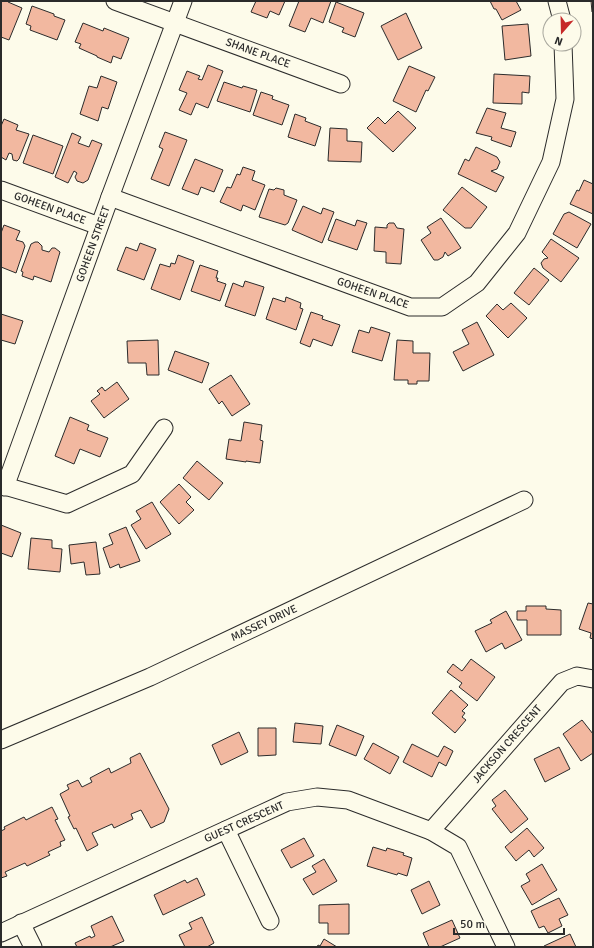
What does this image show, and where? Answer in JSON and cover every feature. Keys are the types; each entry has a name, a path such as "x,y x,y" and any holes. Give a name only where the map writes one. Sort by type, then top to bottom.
{"street":[{"name":"SHANE PLACE","path":"115,1 341,84"},
{"name":"GOHEEN STREET","path":"3,486 183,1"},
{"path":"557,1 560,12"},
{"name":"GOHEEN PLACE","path":"110,197 410,307 442,307 477,283 517,233 551,162 565,99 563,52"},
{"name":"GOHEEN PLACE","path":"1,190 99,226"},
{"path":"3,486 67,504 132,474 164,428"},
{"name":"MASSEY DRIVE","path":"1,740 150,676 524,500"},
{"name":"JACKSON CRESCENT","path":"431,831 562,682 577,676 593,679"},
{"name":"GUEST CRESCENT","path":"1,932 287,802 317,797 348,800 431,831 458,847 506,947"},
{"path":"226,830 270,921"},
{"path":"21,923 33,947"}],"building":[{"path":"1,1 9,1 8,2 22,8 9,40 1,37"},
{"path":"256,1 285,1 279,15 270,11 267,18 251,12"},
{"path":"299,1 331,1 323,23 311,18 305,32 289,26"},
{"path":"490,1 516,1 521,10 502,20"},
{"path":"591,1 593,1 593,12 592,12"},
{"path":"336,2 364,13 355,37 342,32 344,28 329,22"},
{"path":"32,6 54,14 54,16 65,20 57,40 30,30 31,26 26,24"},
{"path":"406,13 422,48 398,60 381,26"},
{"path":"83,23 103,31 104,28 129,38 121,59 113,56 111,63 79,48 81,44 75,42"},
{"path":"528,24 531,56 505,60 502,26"},
{"path":"208,65 223,71 208,108 196,103 191,115 179,110 187,93 179,90 187,71 200,76 198,79 202,80"},
{"path":"409,66 435,77 428,91 426,90 416,112 393,101"},
{"path":"494,74 530,76 529,93 522,92 522,104 493,103"},
{"path":"101,76 117,82 108,109 102,107 98,121 80,114 89,86 97,88"},
{"path":"224,82 242,88 243,86 257,90 250,112 217,101"},
{"path":"261,92 273,96 272,99 289,105 282,125 253,115"},
{"path":"487,108 506,113 501,128 516,132 511,147 491,140 492,137 476,133"},
{"path":"398,111 416,128 393,152 367,128 378,117 385,124"},
{"path":"295,114 306,118 305,121 321,127 315,146 288,137"},
{"path":"4,119 18,125 16,130 29,134 17,161 13,160 12,154 9,153 6,160 1,157 1,126"},
{"path":"330,128 347,129 347,141 362,142 361,162 328,161"},
{"path":"165,132 187,140 169,186 151,179 163,149 159,147"},
{"path":"72,133 81,137 78,143 89,147 92,140 102,144 88,180 83,183 77,181 75,177 77,173 74,171 68,183 55,177"},
{"path":"33,135 63,146 53,174 23,163"},
{"path":"476,147 497,157 500,162 497,169 491,171 504,177 496,192 458,174 465,159 469,161"},
{"path":"195,159 223,170 214,192 201,187 198,195 182,189"},
{"path":"243,167 255,171 252,180 265,185 255,210 243,205 241,211 220,202 227,187 231,188 237,174 240,175"},
{"path":"584,180 593,184 593,214 570,204 577,190 579,191"},
{"path":"462,187 487,207 471,228 465,228 443,210"},
{"path":"276,188 284,190 284,195 297,200 288,223 285,225 259,217 269,189 274,190"},
{"path":"303,206 321,214 323,208 334,212 322,243 292,230"},
{"path":"569,212 591,224 577,248 553,234 564,214"},
{"path":"441,218 461,248 448,256 445,252 443,257 438,260 434,260 421,240 431,233 427,227"},
{"path":"336,219 355,226 357,220 367,223 357,250 328,240"},
{"path":"389,223 394,223 397,228 404,229 401,264 386,263 386,252 374,251 375,227 387,228"},
{"path":"4,225 20,231 16,240 23,242 25,246 16,273 1,267 1,233"},
{"path":"551,239 579,258 561,282 543,268 541,263 544,259 548,258 542,252"},
{"path":"38,242 42,246 42,250 49,252 52,248 55,248 60,252 51,282 34,276 33,280 22,276 23,272 21,271 31,244"},
{"path":"140,243 156,249 144,280 117,270 126,247 137,251"},
{"path":"178,255 194,261 180,300 151,289 160,264 170,267 171,263 175,264"},
{"path":"200,265 218,271 216,278 218,278 217,281 226,284 220,301 191,291"},
{"path":"534,268 549,280 529,305 514,293"},
{"path":"245,281 264,287 255,316 225,306 233,283 243,287"},
{"path":"286,297 301,303 300,308 303,309 296,330 266,319 273,298 285,302"},
{"path":"511,303 527,318 508,338 486,316 497,304 503,310"},
{"path":"311,312 323,316 322,319 340,325 332,346 313,339 310,347 300,343"},
{"path":"1,314 23,321 15,344 1,340"},
{"path":"477,322 494,355 463,371 453,352 469,344 462,330"},
{"path":"371,327 390,333 382,361 352,352 359,330 369,333"},
{"path":"158,340 159,375 147,375 146,363 128,363 127,341"},
{"path":"397,340 413,341 413,353 430,353 429,381 417,381 417,384 408,384 408,380 394,380"},
{"path":"175,351 209,363 202,383 168,370"},
{"path":"231,375 250,404 232,416 222,401 219,404 209,389"},
{"path":"117,382 129,399 104,418 91,401 100,394 97,391 102,387 105,391"},
{"path":"70,417 89,425 87,430 108,438 100,457 80,449 74,464 55,456"},
{"path":"244,422 262,425 260,440 263,441 260,463 226,459 229,439 241,441"},
{"path":"197,461 223,483 209,500 183,478"},
{"path":"179,484 191,497 186,502 194,510 179,524 160,502"},
{"path":"152,502 171,534 146,549 131,525 141,519 136,511"},
{"path":"1,525 21,533 12,557 1,553"},
{"path":"126,527 140,561 120,568 119,564 110,568 103,548 113,544 109,534"},
{"path":"31,538 52,540 52,548 62,549 60,572 28,569"},
{"path":"96,542 100,574 86,575 84,562 71,564 69,545"},
{"path":"588,603 593,604 593,639 590,638 591,633 579,629"},
{"path":"526,606 546,606 546,609 561,610 561,635 527,635 527,620 517,620 517,611 526,611"},
{"path":"506,611 522,640 505,649 502,643 486,652 475,631 492,623 490,620"},
{"path":"471,659 495,677 477,701 459,687 462,683 447,672 453,664 462,671"},
{"path":"451,690 468,705 462,711 465,713 462,717 466,720 455,733 432,713"},
{"path":"582,720 593,734 593,753 581,761 563,734"},
{"path":"295,723 323,726 321,744 293,742"},
{"path":"337,725 364,736 356,756 329,745"},
{"path":"258,728 276,728 276,755 258,756"},
{"path":"239,732 248,752 221,765 212,745"},
{"path":"373,743 399,757 390,774 364,759"},
{"path":"412,744 438,757 444,746 453,751 446,766 439,762 432,777 403,762"},
{"path":"559,747 570,769 545,782 534,759"},
{"path":"140,753 169,809 164,822 151,828 141,810 131,814 133,819 114,828 112,824 92,833 98,845 87,851 76,828 74,829 68,817 70,816 60,794 69,789 67,785 78,780 82,787 92,782 90,778 109,768 111,773 131,763 130,758"},
{"path":"505,790 528,819 511,833 492,809 496,806 492,800"},
{"path":"52,807 58,819 55,820 65,840 60,842 61,846 48,852 50,855 27,866 25,863 5,872 7,876 1,878 1,831 5,829 4,827 24,817 26,820"},
{"path":"527,828 544,848 534,857 529,850 516,861 505,847"},
{"path":"304,838 314,856 291,868 281,850"},
{"path":"373,847 386,851 387,848 404,853 403,855 412,858 407,876 398,873 397,875 367,866"},
{"path":"324,859 337,881 313,895 303,879 316,872 312,866"},
{"path":"542,864 557,890 532,905 521,886 530,881 526,874"},
{"path":"197,878 205,895 163,915 154,895 185,880 187,883"},
{"path":"429,881 440,905 422,914 411,890"},
{"path":"559,898 568,915 559,919 562,926 548,933 544,926 539,928 531,911"},
{"path":"349,904 349,934 328,934 328,923 319,923 319,905"},
{"path":"112,916 124,941 110,947 77,947 75,943 90,936 91,938 95,936 91,926"},
{"path":"202,917 214,943 207,947 185,947 179,935 192,929 189,923"},
{"path":"452,920 460,938 440,947 429,947 423,933"},
{"path":"570,934 576,947 544,947 544,946"},
{"path":"324,939 337,947 317,947 318,945 320,946"}]}
